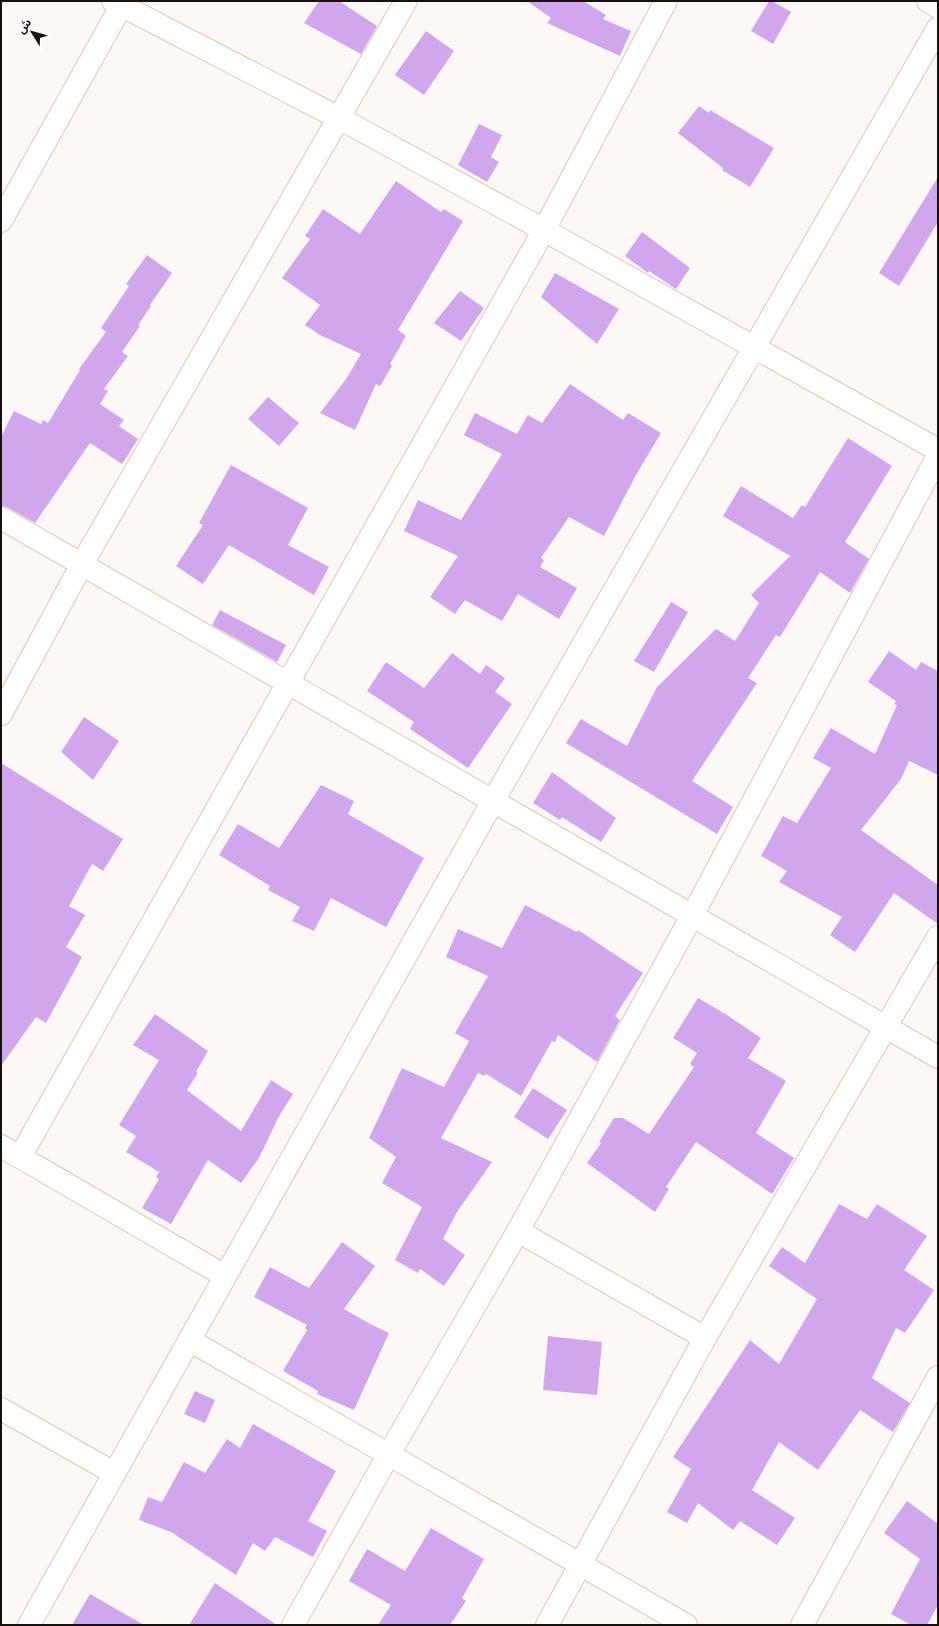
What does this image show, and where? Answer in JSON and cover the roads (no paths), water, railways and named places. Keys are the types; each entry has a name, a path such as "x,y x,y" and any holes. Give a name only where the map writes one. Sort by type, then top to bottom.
{"street":[{"path":"1,714 82,564 406,1"},
{"path":"20,1157 544,230 666,1"},
{"path":"928,1 938,7"},
{"path":"1,221 120,3 339,118 544,230 938,450"},
{"path":"29,1625 190,1340 224,1276 493,801 938,28"},
{"path":"293,1625 389,1454 518,1231 692,916 938,456"},
{"path":"1,518 938,1057"},
{"path":"547,1625 705,1338 938,937"},
{"path":"1,1146 224,1276"},
{"path":"518,1231 705,1338"},
{"path":"190,1340 686,1625"},
{"path":"802,1625 938,1377"},
{"path":"1,1408 114,1473"}]}
